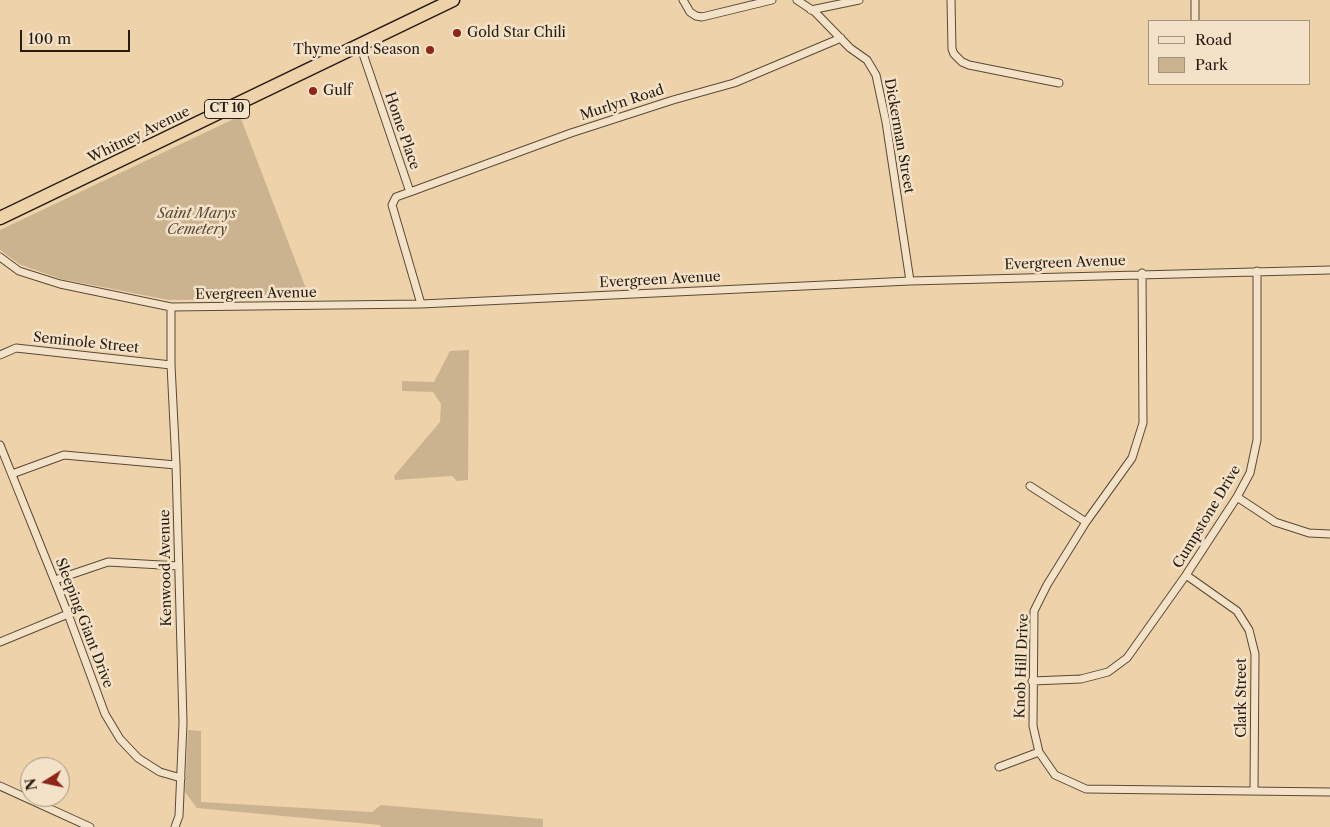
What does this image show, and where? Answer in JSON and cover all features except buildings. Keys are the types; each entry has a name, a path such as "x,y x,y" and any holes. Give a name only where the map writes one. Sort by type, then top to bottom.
{"highway":[{"name":"Whitney Avenue","path":"0,218 453,0"}],"street":[{"path":"683,0 690,12 702,18 772,0"},
{"name":"Dickerman Street","path":"797,0 812,10 869,62 878,81 910,281"},
{"path":"812,10 859,0"},
{"path":"951,0 952,50 962,62 1059,83"},
{"path":"1195,0 1195,18"},
{"name":"Murlyn Road","path":"410,192 571,133 673,100 734,83 841,38"},
{"name":"Home Place","path":"360,45 410,192 396,197 392,205 422,304"},
{"name":"Evergreen Avenue","path":"0,257 19,271 60,284 171,307 422,304 910,281 1142,273 1330,270"},
{"name":"Cumpstone Drive","path":"1032,681 1081,679 1108,672 1127,658 1186,575 1250,474 1257,440 1257,271"},
{"name":"Knob Hill Drive","path":"1142,273 1143,423 1132,458 1086,522 1047,585 1034,611 1033,726 1039,752 1056,775 1086,789 1330,792"},
{"name":"Kenwood Avenue","path":"171,307 171,365 176,465 182,722 179,816 175,827"},
{"name":"Seminole Street","path":"0,354 16,348 171,365"},
{"name":"Sleeping Giant Drive","path":"0,446 55,580 105,714 120,739 138,758 160,772 180,778"},
{"path":"12,474 64,455 176,465"},
{"path":"1030,486 1086,522"},
{"path":"1237,497 1275,522 1309,533 1330,534"},
{"path":"55,580 108,562 179,566"},
{"name":"Clark Street","path":"1186,575 1237,611 1249,630 1256,654 1254,791"},
{"path":"0,642 68,614"},
{"path":"999,767 1039,752"},
{"path":"0,786 90,827"}],"green space":[{"name":"Saint Marys Cemetery","path":"240,116 310,299 169,300 61,279 21,265 0,250 0,230"},
{"path":"469,350 468,480 457,481 452,476 395,480 394,476 440,422 441,404 433,392 402,391 402,381 434,382 450,351"},
{"path":"188,730 201,731 201,802 372,812 381,805 543,819 543,827 381,827 380,825 197,808 185,792"}],"place":[{"name":"Gold Star Chili","path":"457,33"},
{"name":"Thyme and Season","path":"430,50"},
{"name":"Gulf","path":"313,91"}]}
